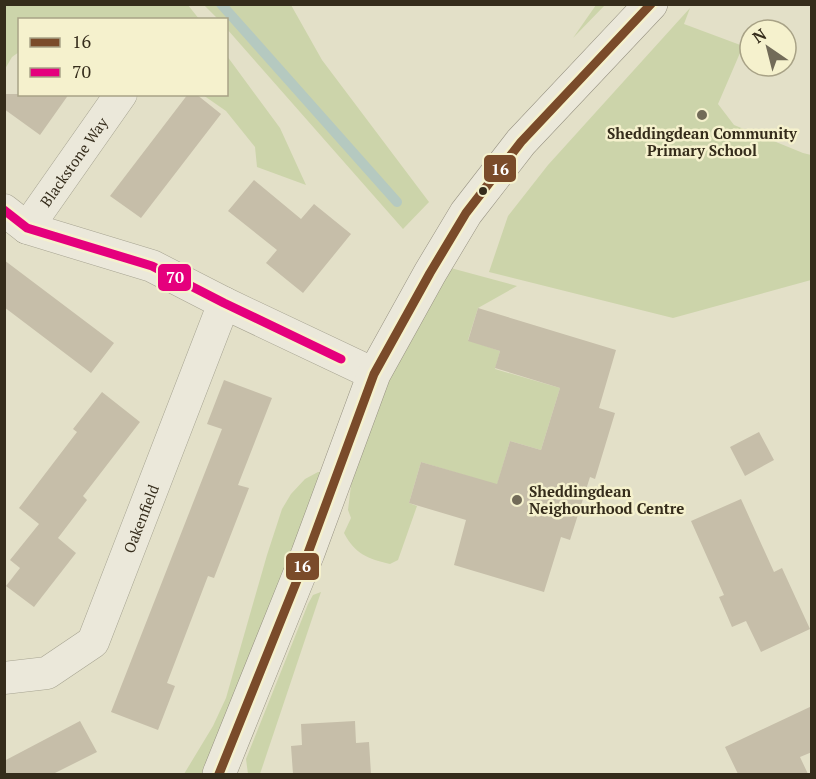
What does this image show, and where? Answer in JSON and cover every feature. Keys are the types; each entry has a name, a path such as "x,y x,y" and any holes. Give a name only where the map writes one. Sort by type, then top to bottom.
{"street":[{"path":"219,774 308,553 374,374 430,273 466,213 520,142 651,4"},
{"name":"Blackstone Way","path":"119,96 16,219 152,266 374,374"},
{"name":"Oakenfield","path":"4,678 47,673 93,642 224,303"}],"green space":[{"path":"5,4 188,5 198,18 18,18 18,53 12,57 5,69"},
{"path":"204,5 291,5 322,60 429,202 403,229 228,30 228,18 217,18"},
{"path":"596,5 605,5 573,38"},
{"name":"Sheddingdean Community Primary School","path":"690,8 684,24 738,44 738,58 718,104 734,125 811,155 811,280 673,318 489,272 508,216 548,165"},
{"path":"228,57 280,128 306,185 257,167 255,147 226,111 204,96 228,96"},
{"path":"447,267 517,286 478,308 468,340 500,351 495,369 560,388 541,450 510,441 497,485 421,462 409,503 417,506 398,560 390,564 375,560 358,551 344,533 351,518 348,510 355,453 381,389"},
{"path":"318,472 324,472 225,731 202,774 184,774 213,726 226,698 282,509 291,494 305,479"},
{"path":"321,592 260,774 248,774 246,759 308,604 313,595"}],"building":[{"path":"4,94 68,96 40,135 4,109"},
{"path":"186,96 198,96 221,114 141,218 110,196"},
{"path":"254,180 301,219 314,204 351,234 303,293 266,263 277,250 228,211"},
{"path":"4,260 114,343 91,373 4,307"},
{"name":"Sheddingdean Neighourhood Centre","path":"478,308 616,350 599,408 615,413 595,479 590,477 570,540 561,537 544,592 454,565 466,520 409,503 421,462 497,484 510,441 541,450 560,388 495,368 500,351 468,341"},
{"path":"224,380 272,398 238,485 249,488 214,578 208,576 167,683 175,686 158,730 111,712 222,429 207,424"},
{"path":"102,392 140,422 83,496 87,500 58,538 76,553 34,607 6,586 20,568 10,560 39,524 19,508 77,432 73,429"},
{"path":"759,432 774,460 745,476 730,447"},
{"path":"741,499 774,572 782,568 810,629 761,652 746,621 732,627 719,597 724,595 691,521"},
{"path":"812,706 812,752 800,757 808,774 738,774 725,747"},
{"path":"80,721 97,752 53,774 4,774 4,761"},
{"path":"355,721 356,743 369,742 371,774 293,774 291,746 302,745 301,724"}],"waterway":[{"path":"221,4 397,202"}],"transit line":[{"name":"16","path":"219,774 308,553 374,374 430,273 466,213 521,142 651,4"},
{"name":"70","path":"4,210 27,228 152,266 341,359"}],"place":[{"name":"Sheddingdean Community Primary School","path":"702,115"},
{"name":"Sheddingdean Neighourhood Centre","path":"517,500"}]}
